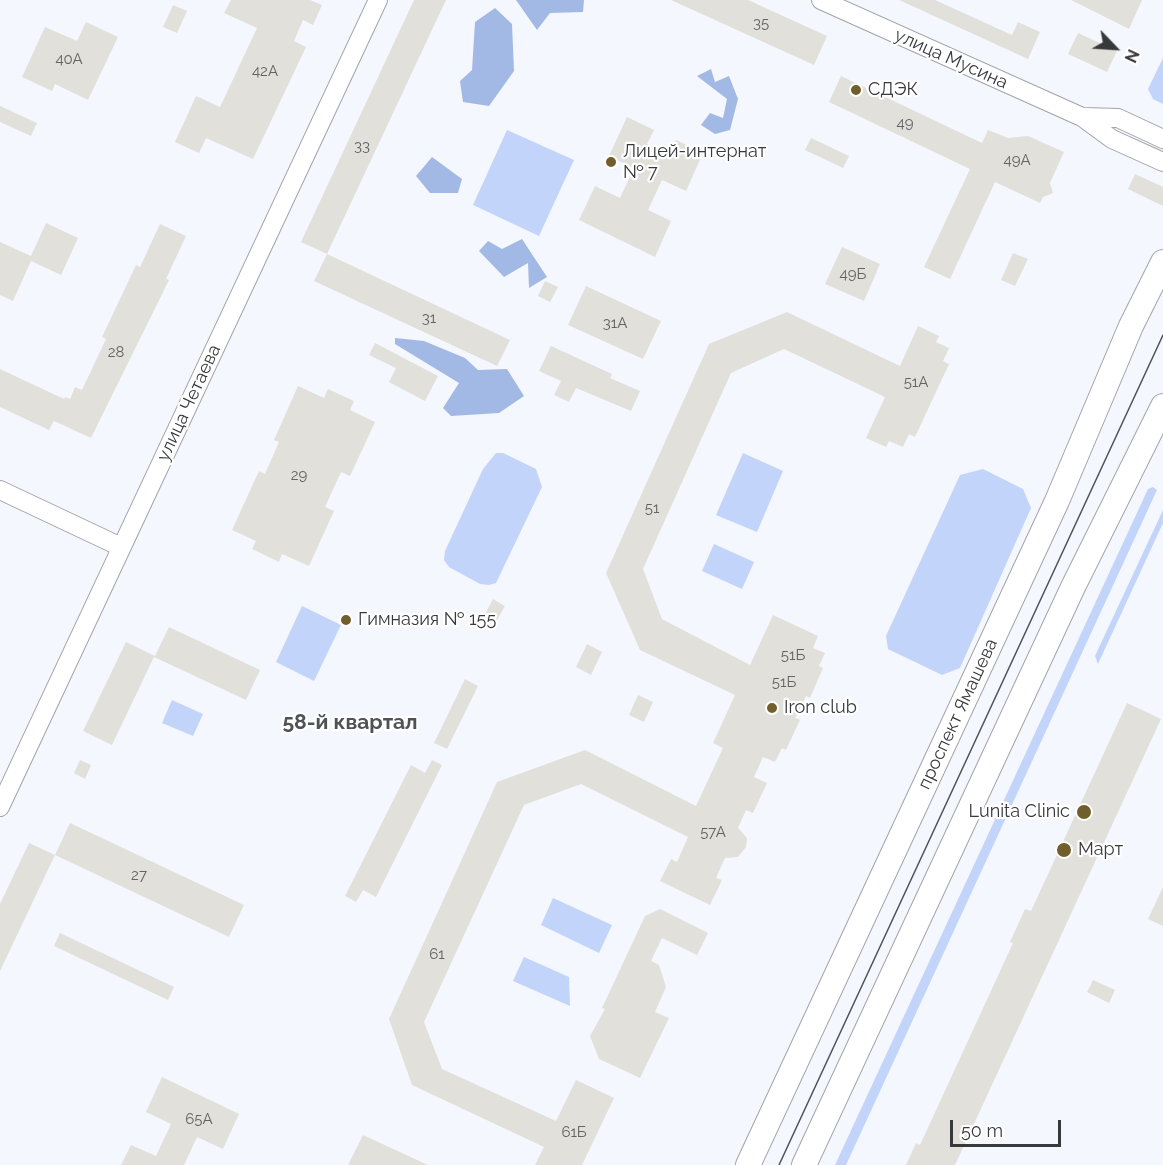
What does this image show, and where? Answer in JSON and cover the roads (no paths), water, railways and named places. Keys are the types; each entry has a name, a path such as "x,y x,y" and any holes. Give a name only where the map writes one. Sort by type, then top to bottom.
{"main road":[{"name":"проспект Ямашева","path":"748,1165 1042,534 1131,326 1163,262"},
{"path":"804,1165 1073,587 1163,406"}],"street":[{"name":"улица Четаева","path":"0,807 378,0"},
{"name":"улица Мусина","path":"821,0 1082,117 1095,120 1118,118 1163,139"},
{"name":"улица Мусина","path":"1082,117 1112,139 1163,162"},
{"path":"0,490 121,547"}],"tram line":[{"path":"779,1165 1163,335"}],"place":[{"name":"СДЭК","path":"856,90"},
{"name":"Лицей-интернат № 7","path":"611,162"},
{"name":"Гимназия № 155","path":"346,620"},
{"name":"Iron club","path":"772,708"},
{"name":"Lunita Clinic","path":"1084,812"},
{"name":"Март","path":"1064,850"}],"district":[{"name":"58-й квартал","path":"350,723"}]}
